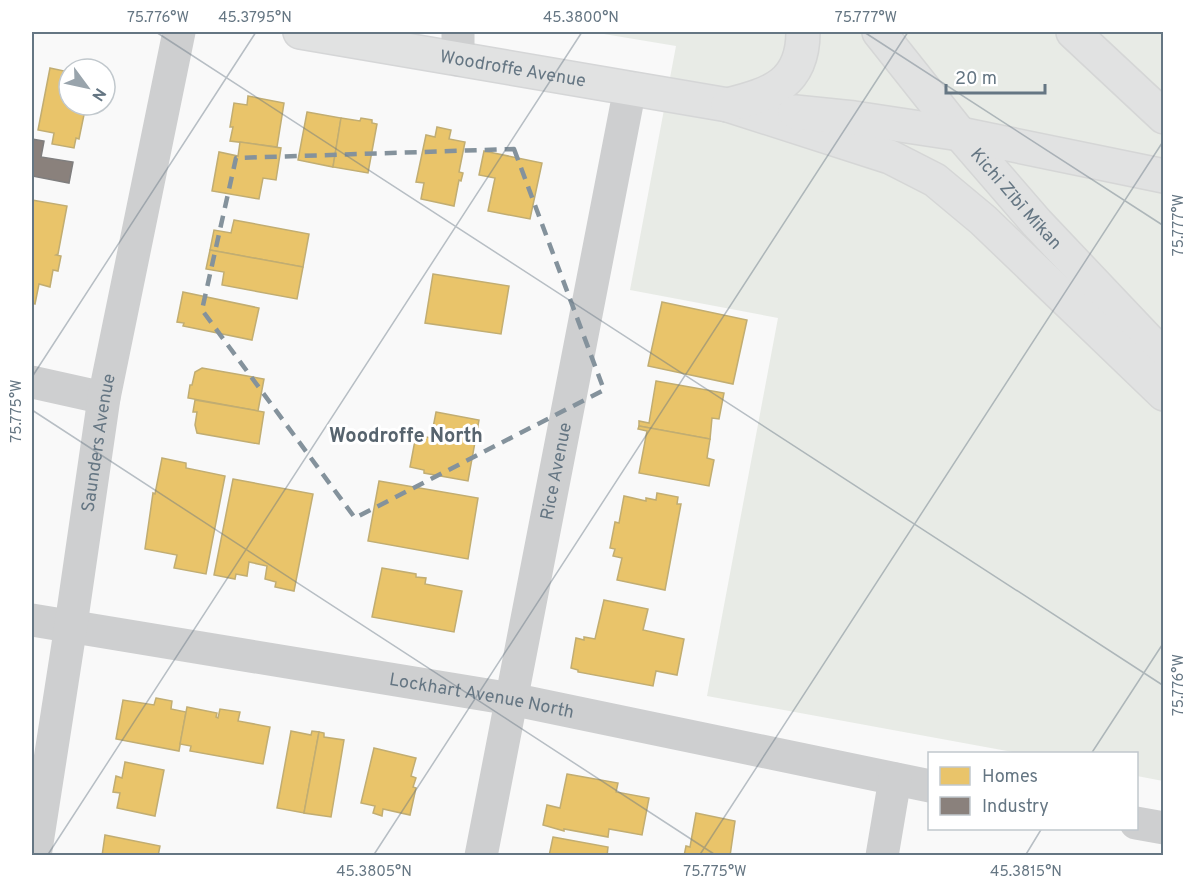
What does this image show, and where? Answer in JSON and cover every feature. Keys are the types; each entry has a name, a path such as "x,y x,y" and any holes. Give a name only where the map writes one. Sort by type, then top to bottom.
{"main road":[{"name":"Woodroffe Avenue","path":"300,32 458,46 630,88 728,105"},
{"path":"728,105 763,96 788,78 801,52 802,32"},
{"name":"Kichi Zībī Mīkan","path":"879,32 960,134 1037,223 1164,357"},
{"path":"1073,32 1164,117"},
{"path":"728,105 854,118 960,134 1164,176"},
{"path":"728,105 890,157 936,180 983,220 1164,394"}],"street":[{"name":"Saunders Avenue","path":"35,855 104,398 179,32"},
{"name":"Rice Avenue","path":"481,855 630,88"},
{"path":"32,382 104,398"},
{"name":"Lockhart Avenue North","path":"32,620 511,699 928,786"},
{"path":"882,855 895,780"},
{"path":"1138,824 1164,828"}],"highlighted area":[{"path":"514,149 604,390 355,518 202,310 236,158"}],"shaded area":[{"path":"592,32 1163,32 1163,781 1138,776 1138,752 1013,752 707,696 778,318 630,290 676,46"}],"building: Homes":[{"path":"50,68 57,69 57,117 84,117 79,139 76,138 74,148 52,144 54,133 38,130"},
{"path":"248,96 284,103 277,147 230,141 234,103 247,105"},
{"path":"307,112 341,118 333,167 298,160"},
{"path":"341,118 360,121 361,118 372,120 372,123 377,124 368,173 333,167"},
{"path":"437,127 451,130 449,139 465,142 459,172 463,173 461,181 459,180 454,206 421,199 424,183 416,182 426,135 435,137"},
{"path":"240,142 281,148 276,180 263,178 259,199 212,191 219,152 238,156"},
{"path":"484,151 542,163 530,219 488,211 495,178 479,175"},
{"path":"32,200 67,206 56,255 61,256 58,271 53,270 50,287 39,284 35,304 32,303"},
{"path":"234,220 309,234 303,267 210,250 214,230 231,233"},
{"path":"210,250 303,267 297,299 222,285 224,272 206,269"},
{"path":"433,274 509,286 501,334 425,323"},
{"path":"183,292 259,308 252,340 183,326 184,323 177,322"},
{"path":"662,302 747,320 733,384 648,366"},
{"path":"202,368 264,379 258,411 188,398 195,372"},
{"path":"656,381 724,393 719,419 712,418 710,439 639,426 639,421 649,423"},
{"path":"195,400 264,412 259,444 197,433 195,425 197,412 193,412"},
{"path":"436,412 479,420 468,481 424,473 424,470 410,467 416,435 431,438"},
{"path":"639,426 710,439 707,458 714,460 709,486 639,473 647,431 638,429"},
{"path":"162,458 186,463 186,468 225,476 206,574 174,568 177,555 145,549 153,493 155,494"},
{"path":"233,479 313,494 294,591 275,587 276,582 265,579 267,566 249,562 247,576 236,574 235,579 214,575"},
{"path":"379,481 478,498 468,559 368,541"},
{"path":"657,493 678,497 677,504 681,504 665,590 617,580 622,558 613,556 615,549 610,548 615,522 619,523 624,496 646,501 646,498 656,500"},
{"path":"382,568 416,574 416,577 426,578 425,584 462,591 454,632 372,617"},
{"path":"604,600 648,609 643,630 684,639 677,675 656,671 653,686 578,672 571,668 576,638 595,639"},
{"path":"156,698 172,701 171,709 186,712 179,751 116,739 123,700 154,705"},
{"path":"187,707 217,713 218,718 220,709 240,712 238,721 270,727 263,764 190,751 191,746 180,744"},
{"path":"291,731 311,735 312,731 319,732 304,813 277,808"},
{"path":"319,732 324,733 324,737 344,740 331,817 304,813"},
{"path":"374,748 416,758 411,776 416,778 413,787 416,788 410,815 383,809 382,816 373,813 375,806 361,803"},
{"path":"125,762 164,770 155,816 117,808 120,793 113,792 116,776 122,778"},
{"path":"567,774 618,783 616,792 649,798 642,835 609,829 608,837 564,829 564,831 543,825 547,805 560,808"},
{"path":"696,813 735,821 730,856 684,856 686,846 690,847"},
{"path":"105,835 160,846 158,856 102,856"},
{"path":"553,837 608,847 607,856 549,856"}],"building: Industry":[{"path":"32,139 44,141 41,157 73,162 69,183 32,176"}],"district":[{"name":"Woodroffe North","path":"406,435"}]}
